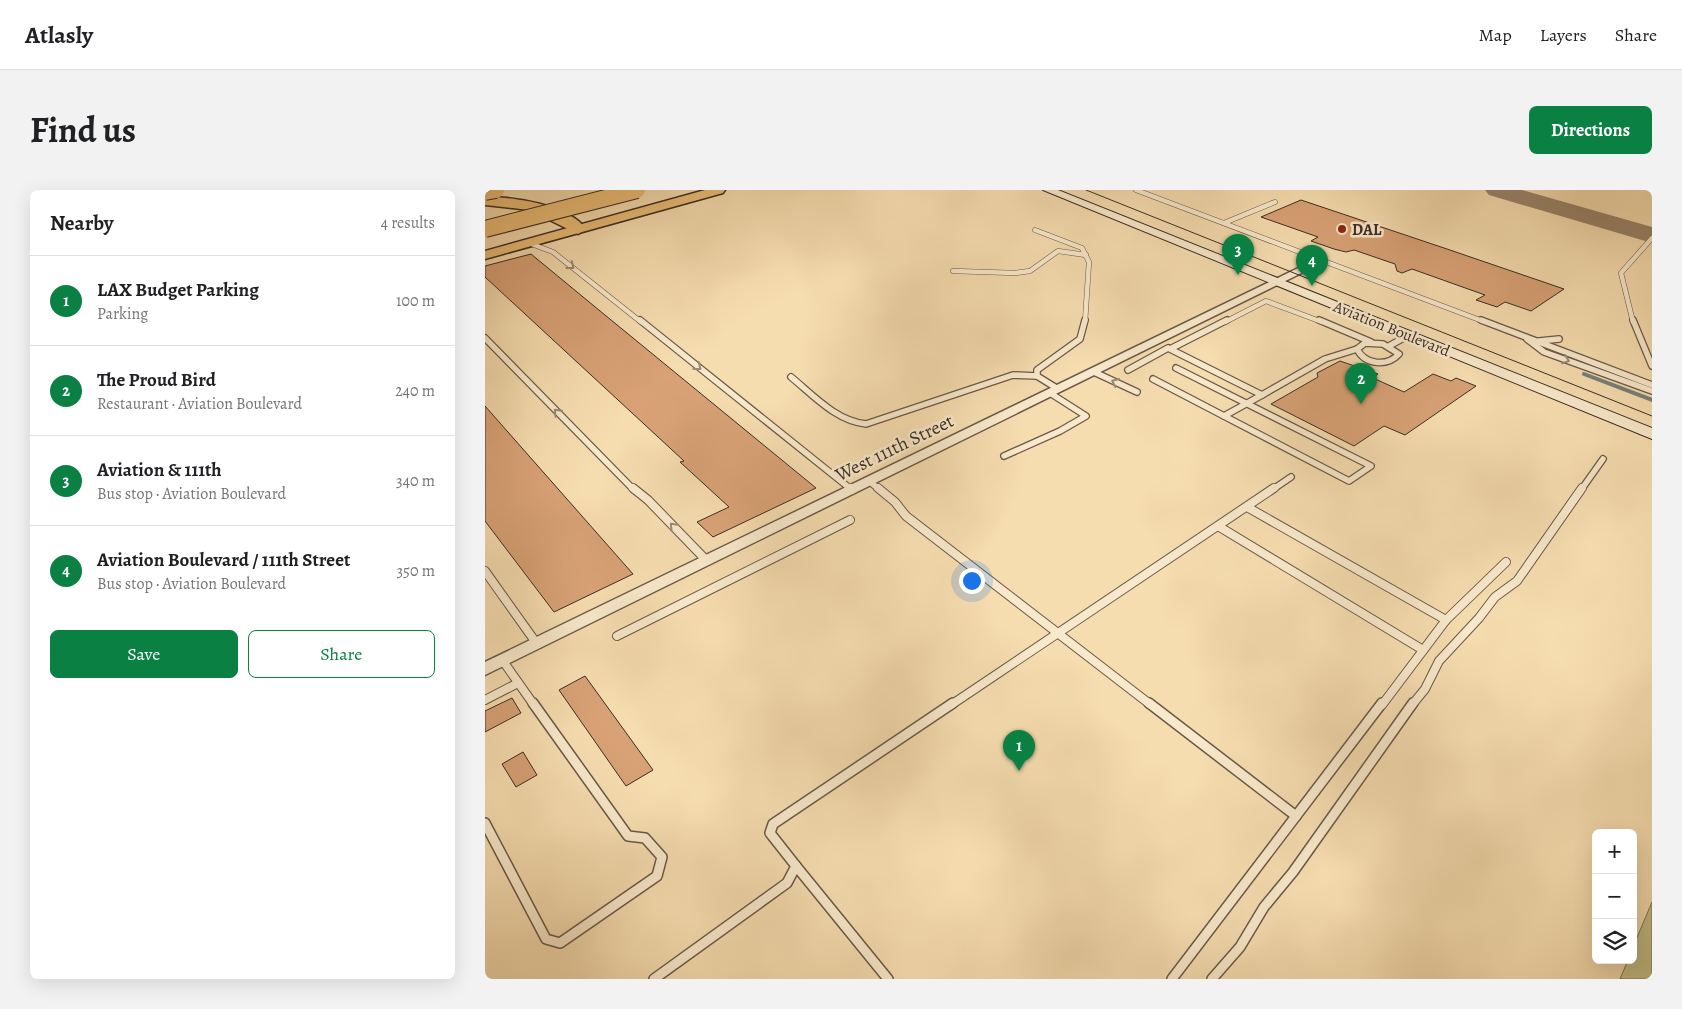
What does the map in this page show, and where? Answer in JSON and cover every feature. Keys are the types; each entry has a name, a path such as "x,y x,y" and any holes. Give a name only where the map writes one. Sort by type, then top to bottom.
{"highway":[{"path":"485,192 496,190"},
{"path":"485,230 637,190"},
{"path":"485,211 567,193"},
{"path":"485,201 518,202 536,206 559,216 578,229"},
{"path":"485,222 505,219 531,220 555,235"}],"main road":[{"path":"485,255 719,190"},
{"name":"Aviation Boulevard","path":"1048,190 1652,434"}],"street":[{"name":"West 111th Street","path":"485,669 1321,260"}],"lane":[{"path":"1136,190 1652,385"},
{"path":"1225,223 1275,202"},
{"path":"1035,230 1082,248 1089,262 1085,323 1080,340 1037,370 1037,376"},
{"path":"1652,238 1621,273 1634,324 1652,366"},
{"path":"529,243 553,252 561,258 852,490"},
{"path":"953,271 1015,273 1030,271 1058,251 1086,255"},
{"path":"1128,370 1271,301 1371,342 1389,346 1399,354 1397,358 1377,363 1362,358 1357,349"},
{"path":"1389,346 1409,335"},
{"path":"1524,336 1544,352 1652,391"},
{"path":"485,338 631,488 648,500 707,560"},
{"path":"1537,341 1559,339"},
{"path":"1155,342 1263,395"},
{"path":"1224,416 1325,359 1357,349 1371,342"},
{"path":"1153,380 1349,481 1371,466 1176,368"},
{"path":"1093,372 1137,392"},
{"path":"791,377 835,411 849,420 864,424 883,420 1013,375 1023,374 1037,376 1086,416 1060,431 1004,456"},
{"path":"1212,979 1240,947 1264,907 1293,872 1387,742 1405,713 1425,688 1439,661 1479,618 1495,597 1517,581 1603,459"},
{"path":"888,979 770,833 773,824 1291,477"},
{"path":"869,481 895,502 906,516 1296,816"},
{"path":"1247,507 1446,620"},
{"path":"617,636 850,520"},
{"path":"1218,526 1423,650"},
{"path":"1172,979 1446,620 1506,562"},
{"path":"485,571 537,644"},
{"path":"485,822 546,939 560,943 657,876 662,858 645,838 628,836 503,661"},
{"path":"485,700 518,683"},
{"path":"654,979 787,883 796,866"}],"shaded area":[{"path":"1652,902 1652,979 1620,979 1626,964 1637,964 1637,938"}],"building":[{"path":"1301,200 1564,289 1531,311 1505,302 1497,307 1476,300 1485,295 1412,269 1402,273 1397,271 1395,264 1354,250 1346,252 1311,241 1318,237 1261,217"},
{"path":"531,254 816,488 713,537 697,522 729,507 680,462 684,461 485,277 485,266"},
{"path":"1340,361 1378,374 1373,378 1404,392 1433,374 1451,381 1456,378 1476,386 1405,435 1384,426 1354,446 1271,404 1318,377 1317,373"},
{"path":"485,406 633,574 554,612 485,521"},
{"path":"585,676 653,770 626,786 559,690"},
{"path":"512,698 521,713 485,732 485,711"},
{"path":"523,752 537,775 516,787 502,764"}],"waterway":[{"path":"1584,374 1652,400"}],"taxiway":[{"path":"1497,190 1652,235"}],"tram line":[{"path":"1086,190 1652,416"}],"place":[{"name":"DAL","path":"1342,229"},
{"name":"Aviation & 111th","path":"1238,275"},
{"name":"Aviation Boulevard / 111th Street","path":"1312,286"},
{"name":"The Proud Bird","path":"1361,404"},
{"name":"LAX Budget Parking","path":"1019,771"}]}
